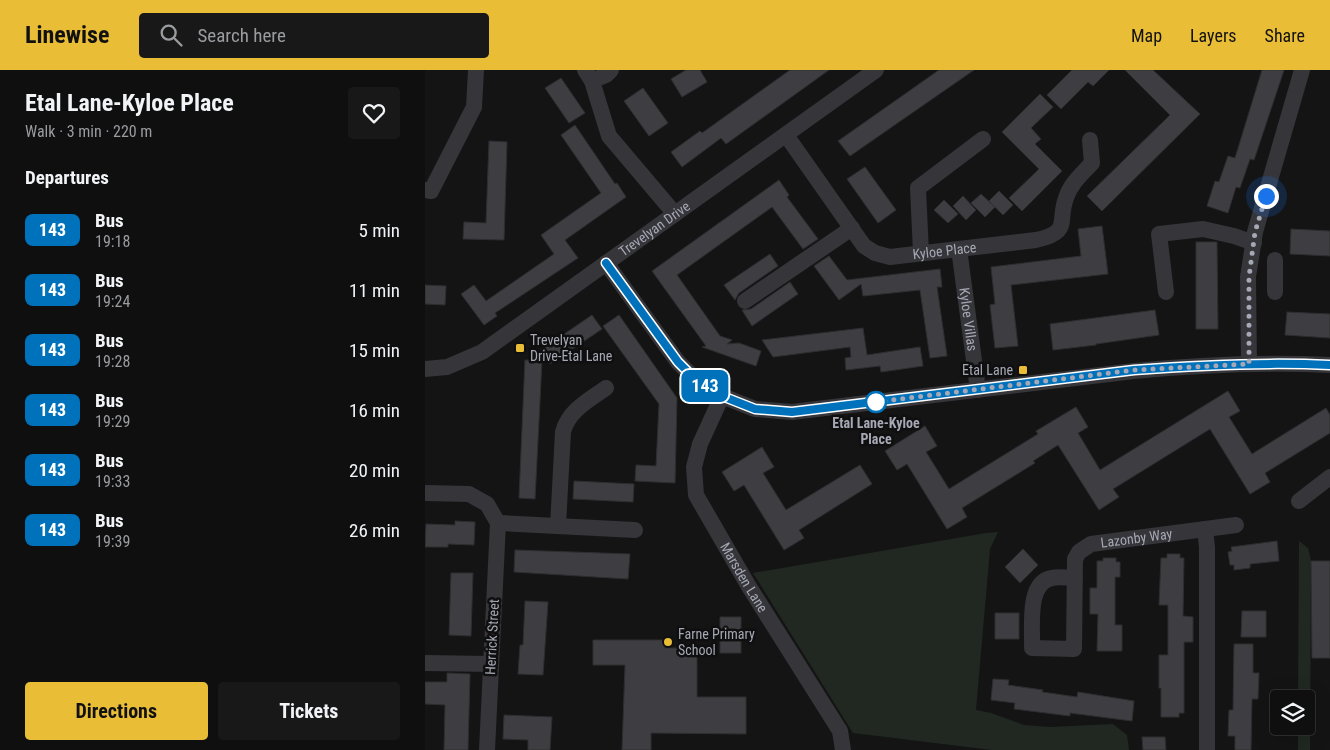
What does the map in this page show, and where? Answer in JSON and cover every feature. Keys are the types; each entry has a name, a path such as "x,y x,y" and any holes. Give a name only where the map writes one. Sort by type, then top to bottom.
{"street":[{"path":"425,190 431,191 474,107 476,70"},
{"path":"611,70 606,75 588,76 609,136 675,214"},
{"name":"Trevelyan Drive","path":"425,369 447,367 482,352 876,70"},
{"path":"1249,364 1249,277 1255,232 1302,70"},
{"name":"Kyloe Place","path":"786,135 864,246 875,253 890,257 1051,237 1063,225 1065,198 1074,181 1092,164 1090,140"},
{"path":"921,253 918,188 983,139"},
{"path":"745,301 851,228"},
{"path":"1166,292 1159,234 1203,229 1254,243"},
{"name":"Kyloe Villas","path":"959,249 977,390"},
{"path":"1249,277 1275,285 1275,260"},
{"path":"606,263 678,362 698,382 722,396 755,409 792,412 1134,370 1249,364 1330,365"},
{"path":"558,526 565,422 573,413 606,388"},
{"name":"Marsden Lane","path":"722,396 698,451 694,467 696,495 748,585 840,731 843,750"},
{"path":"1299,501 1330,477"},
{"path":"425,492 469,494 487,504 498,523 635,530"},
{"name":"Herrick Street","path":"487,750 498,523"},
{"name":"Lazonby Way","path":"1075,578 1051,578 1044,580 1035,590 1033,598 1032,648 1074,649 1075,578 1075,560 1079,552 1091,544 1236,525"},
{"path":"1205,529 1207,547 1207,750"},
{"path":"425,663 491,664"}],"shaded area":[{"path":"998,532 990,549 976,710 991,713 1024,725 1050,727 1113,724 1127,735 1129,750 992,750 853,733 753,573"},
{"path":"1299,541 1308,548 1311,561 1310,690 1298,690"},
{"path":"1298,735 1310,735 1310,750 1298,750"}],"building":[{"path":"686,70 700,70 707,82 682,97 671,79"},
{"path":"790,70 829,70 726,144 721,138 682,167 671,152 700,131 702,133"},
{"path":"939,70 974,70 850,156 838,141"},
{"path":"1072,70 1109,70 1093,86 1088,82 1061,109 1047,95"},
{"path":"1125,70 1153,70 1200,114 1102,211 1087,196 1170,115"},
{"path":"1262,70 1284,70 1254,160 1250,159 1240,188 1236,187 1228,213 1207,206 1215,181 1219,182 1228,156 1235,158"},
{"path":"561,78 585,113 569,123 545,88"},
{"path":"643,88 668,123 649,136 624,101"},
{"path":"1040,94 1053,107 1031,128 1041,139 1035,144 1062,171 1022,211 1009,198 1039,169 1002,132"},
{"path":"575,125 626,197 565,240 578,258 495,313 497,316 484,325 461,294 474,285 486,301 554,254 541,235 601,193 561,135"},
{"path":"489,141 507,142 504,240 463,239 464,222 486,223"},
{"path":"865,167 896,210 878,223 847,179"},
{"path":"779,180 789,195 787,197 818,239 803,249 772,207 677,275 720,336 732,340 727,344 739,343 761,351 756,366 702,347 706,346 652,271"},
{"path":"999,191 1013,205 1003,215 989,201"},
{"path":"981,194 995,207 985,217 971,203"},
{"path":"963,196 976,210 966,220 953,206"},
{"path":"944,200 958,214 948,223 934,210"},
{"path":"1102,226 1108,274 1011,285 1018,346 995,348 990,305 995,304 991,267 1081,256 1078,229"},
{"path":"1291,229 1330,231 1330,256 1290,254"},
{"path":"1196,242 1217,242 1218,329 1196,329"},
{"path":"770,254 778,266 739,293 735,300 724,285"},
{"path":"829,256 847,280 940,269 942,287 937,287 947,356 930,358 920,290 863,296 861,284 839,300 814,266"},
{"path":"790,282 798,294 752,326 742,310 751,309"},
{"path":"425,285 446,286 445,305 425,304"},
{"path":"1155,310 1159,335 1053,350 1050,324"},
{"path":"1287,312 1330,314 1330,338 1285,335"},
{"path":"592,315 602,329 550,364 541,350"},
{"path":"619,315 677,398 675,483 635,481 636,465 656,466 659,404 603,326"},
{"path":"863,328 867,355 920,347 923,366 881,372 880,366 846,370 845,358 851,357 850,347 773,357 762,340"},
{"path":"525,360 542,361 535,499 519,498"},
{"path":"1228,391 1240,411 1229,417 1252,454 1326,408 1330,415 1330,433 1265,473 1270,482 1250,494 1210,429 1113,489 1119,497 1099,510 1058,445 1033,461 1035,463 962,508 967,517 947,529 907,464 897,470 885,451 925,426 937,446 926,452 949,489 1038,434 1036,431 1076,407 1088,427 1078,433 1100,470"},
{"path":"762,447 774,467 763,473 786,510 860,465 872,484 799,530 804,538 784,550 744,485 734,491 722,472"},
{"path":"574,481 634,484 633,502 573,499"},
{"path":"455,521 475,522 474,545 448,544 448,547 425,547 426,524 455,525"},
{"path":"1277,541 1279,561 1250,564 1250,568 1234,570 1234,565 1230,565 1228,552 1232,551 1231,547"},
{"path":"1023,549 1038,565 1020,583 1005,567"},
{"path":"515,550 630,554 628,579 514,572"},
{"path":"1167,554 1180,554 1180,558 1184,558 1183,616 1193,617 1193,642 1184,642 1184,713 1179,713 1179,717 1161,717 1159,655 1168,655 1168,605 1159,605 1161,558 1167,558"},
{"path":"1103,558 1116,558 1116,562 1120,562 1120,577 1115,577 1115,625 1122,625 1122,651 1097,651 1098,614 1090,614 1090,588 1097,588 1097,561 1103,561"},
{"path":"1311,561 1330,561 1330,658 1312,658"},
{"path":"451,573 473,573 471,636 449,635"},
{"path":"525,601 548,602 543,675 518,674 520,645 523,645"},
{"path":"1242,611 1266,611 1266,637 1241,637"},
{"path":"995,613 1019,613 1019,639 995,639"},
{"path":"720,617 741,617 741,653 720,653"},
{"path":"593,640 665,640 665,648 697,648 697,697 746,697 746,734 651,733 651,750 622,750 625,665 593,665"},
{"path":"1234,644 1253,644 1253,673 1259,673 1258,699 1252,699 1251,750 1235,750 1235,736 1228,736 1229,710 1233,710"},
{"path":"447,673 470,674 468,750 444,750 445,705 425,704 425,682 447,682"},
{"path":"993,679 1009,680 1008,685 1043,690 1042,692 1077,697 1078,692 1134,701 1132,721 1070,713 1070,716 1014,709 1015,703 991,700"},
{"path":"504,715 552,717 550,750 528,750 528,740 503,739"},
{"path":"1142,737 1165,737 1166,750 1143,750"}],"bus line":[{"name":"143","path":"606,263 678,362 698,382 722,396 755,409 792,412 1134,370 1249,364 1330,365"}],"place":[{"name":"Trevelyan Drive-Etal Lane","path":"520,348"},
{"name":"Etal Lane","path":"1023,370"},
{"name":"Etal Lane-Kyloe Place","path":"876,402"},
{"name":"Farne Primary School","path":"668,642"}],"route":[{"path":"876,402 1134,370 1249,364 1249,277 1255,232 1266,196"}]}
